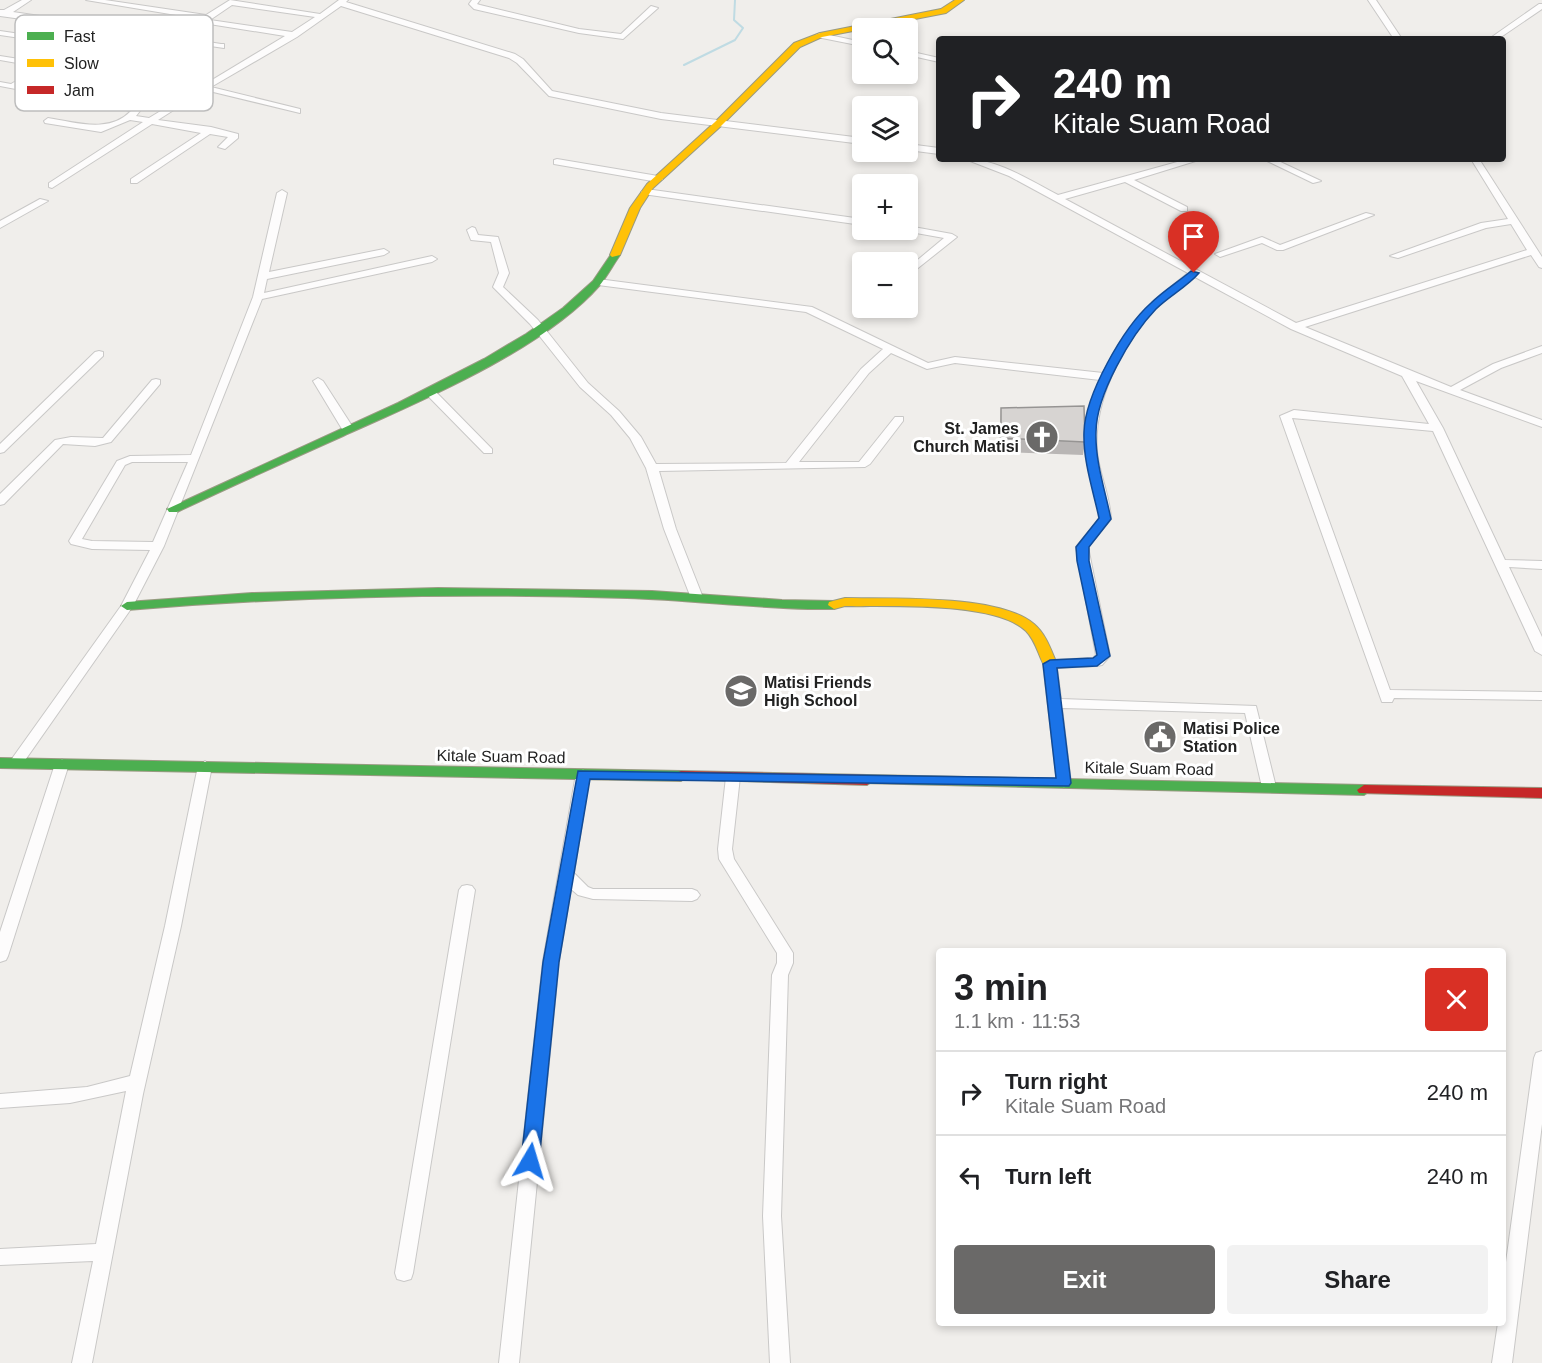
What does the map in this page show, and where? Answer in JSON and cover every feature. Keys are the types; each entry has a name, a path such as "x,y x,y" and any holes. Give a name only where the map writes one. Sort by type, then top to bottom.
{"main road":[{"path":"173,508 430,392 491,360 540,329 598,282 609,268 635,208 646,192 797,45 820,35 933,14 947,9 960,0"},
{"path":"127,606 223,596 498,590 696,595 819,606 840,606 846,602 970,609 1023,622 1039,638 1050,664"},
{"name":"Kitale Suam Road","path":"0,763 1542,793"}],"street":[{"path":"2,14 27,0"},
{"path":"90,0 181,15"},
{"path":"476,0 473,4 477,7 579,31 623,37 654,8"},
{"path":"1372,0 1396,36"},
{"path":"211,15 234,1 321,16"},
{"path":"213,83 294,34 342,1 512,56 520,61 549,93 661,116 852,140"},
{"path":"1497,36 1542,6"},
{"path":"213,20 294,34"},
{"path":"0,33 15,35"},
{"path":"820,35 852,42"},
{"path":"213,45 221,46"},
{"path":"918,55 936,59"},
{"path":"0,58 15,60"},
{"path":"0,84 13,86"},
{"path":"213,90 297,111"},
{"path":"48,121 107,129 130,117 134,111"},
{"path":"52,185 168,111"},
{"path":"130,117 235,136 222,147"},
{"path":"134,181 211,130"},
{"path":"918,148 936,151"},
{"path":"557,162 658,179"},
{"path":"978,162 1012,174 1295,327 1406,374 1542,424"},
{"path":"1057,198 1188,162"},
{"path":"1274,162 1316,181"},
{"path":"1476,162 1542,265"},
{"path":"1128,180 1184,209"},
{"path":"646,192 852,221"},
{"path":"16,763 127,606 158,546 195,459 258,297 282,193"},
{"path":"0,225 43,201"},
{"path":"1220,254 1262,240 1280,248 1370,214"},
{"path":"1395,256 1484,225 1513,221"},
{"path":"472,230 474,238 495,239 504,273 498,286 540,329 584,385 631,430 652,468 670,529 696,595"},
{"path":"918,230 943,233 952,237 918,265"},
{"path":"1295,327 1533,251"},
{"path":"261,277 384,252"},
{"path":"258,297 432,258"},
{"path":"1064,783 1050,664 1097,662 1103,656 1083,561 1083,547 1105,519 1091,453 1090,430 1094,408 1106,377 1147,312 1194,273"},
{"path":"598,282 808,309 930,367 955,360 1106,377"},
{"path":"789,466 865,371 890,348"},
{"path":"1451,391 1497,366 1542,349"},
{"path":"0,450 99,354"},
{"path":"1406,374 1437,429 1542,651"},
{"path":"318,381 348,429"},
{"path":"0,501 59,442 70,439 100,443 107,440 156,382"},
{"path":"430,392 488,451"},
{"path":"1437,429 1294,413 1286,416 1386,697 1542,696"},
{"path":"652,468 861,465 867,462 899,419"},
{"path":"158,546 92,545 75,541 121,463 130,459 195,459"},
{"path":"1500,563 1542,565"},
{"path":"1054,703 1251,709 1269,787"},
{"path":"0,956 62,764"},
{"path":"82,1363 137,1080 173,926 205,766"},
{"path":"508,1363 551,962 583,774"},
{"path":"733,777 724,849 727,859 785,953 785,963 780,975 772,1216 780,1363"},
{"path":"566,875 584,891 593,894 692,895"},
{"path":"404,1273 467,890"},
{"path":"1502,1363 1542,1058"},
{"path":"0,1101 80,1094 118,1088 137,1080"},
{"path":"0,1257 104,1252"}],"building":[{"path":"1084,406 1085,442 1001,438 1001,408"}],"waterway":[{"path":"684,65 735,40 743,28 734,20 735,0"}],"traffic: fast":[{"path":"173,509 402,405 488,361 567,310 596,283 615,255"},
{"path":"127,606 252,597 376,592 563,592 834,605"},
{"path":"0,763 681,776"},
{"path":"867,780 1364,790"}],"traffic: slow":[{"path":"615,255 635,208 650,186 718,124 797,45 820,35 943,11 960,0"},
{"path":"834,605 845,602 940,604 991,611 1027,625 1041,643 1050,664"}],"traffic: jam":[{"path":"681,776 867,780"},
{"path":"1364,790 1542,793"}],"place":[{"name":"St. James Church Matisi","path":"1042,437"},
{"name":"Matisi Friends High School","path":"741,691"},
{"name":"Matisi Police Station","path":"1160,737"}],"route":[{"path":"530,1161 544,1046 551,962 583,774 1064,783 1050,664 1097,662 1103,656 1083,561 1083,547 1088,537 1105,519 1105,510 1091,453 1090,430 1094,408 1106,377 1136,326 1153,306 1194,273"}]}
